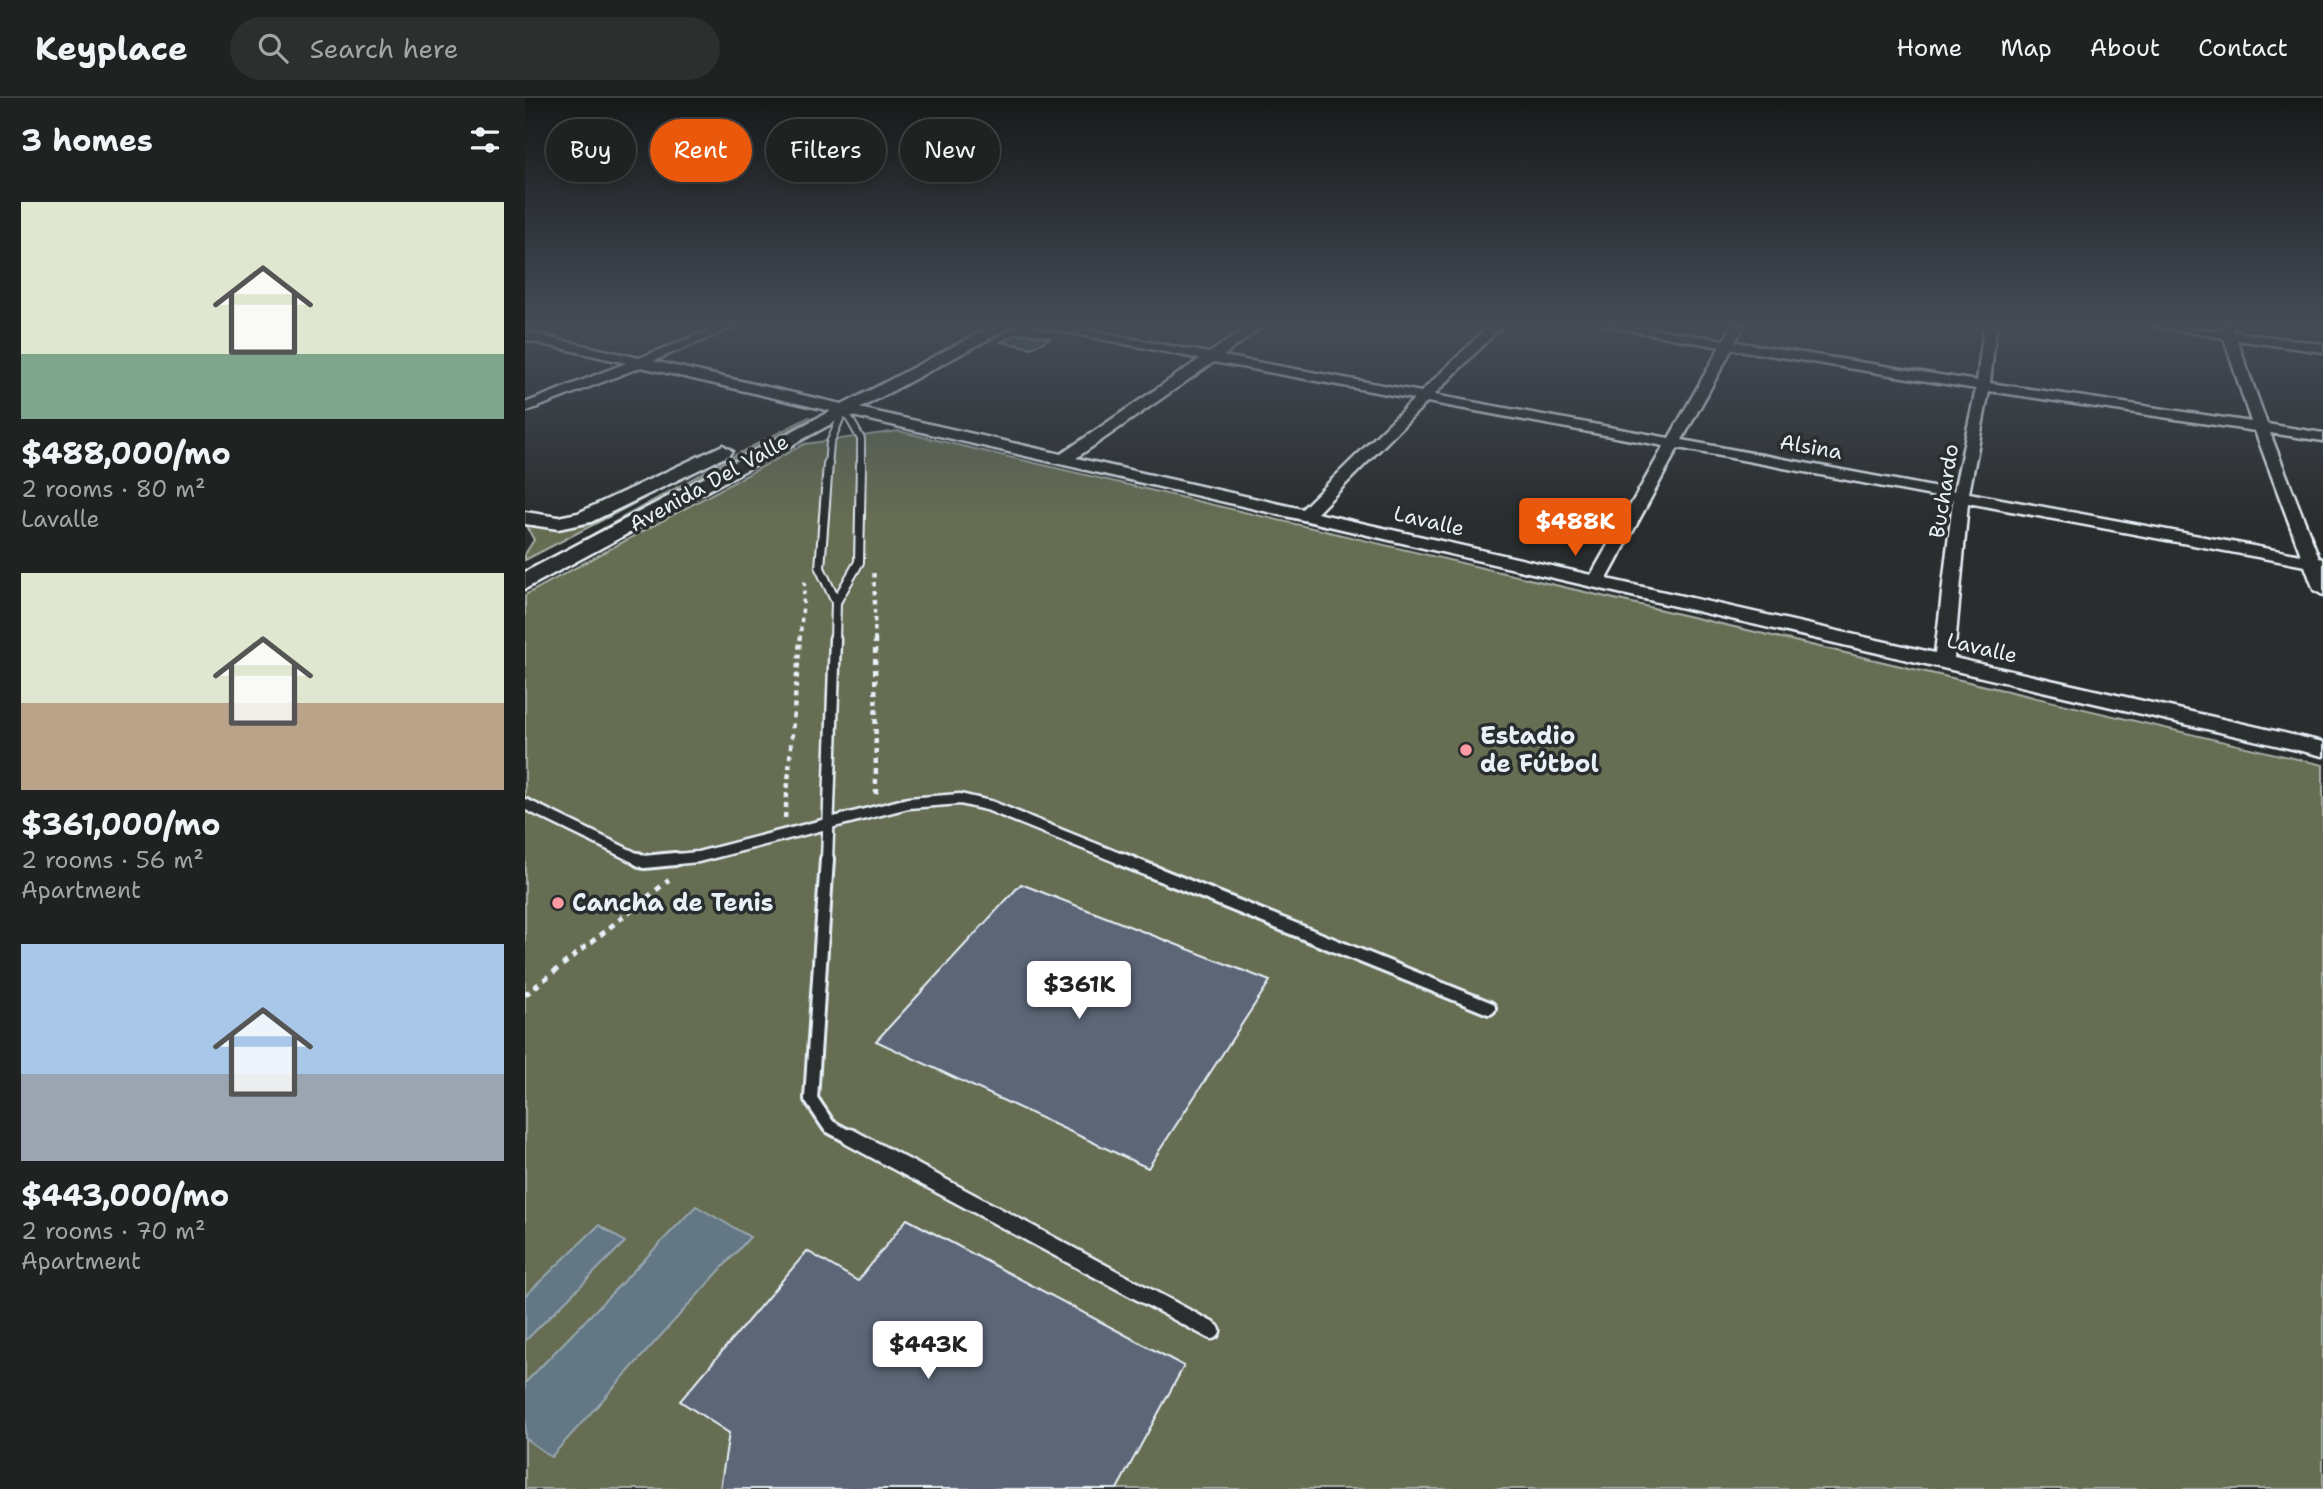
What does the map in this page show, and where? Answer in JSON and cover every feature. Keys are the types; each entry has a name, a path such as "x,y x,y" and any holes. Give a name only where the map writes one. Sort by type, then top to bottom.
{"main road":[{"name":"Avenida Del Valle","path":"525,564 688,479 723,452 845,391"},
{"name":"Avenida Del Valle","path":"525,582 879,391"}],"street":[{"path":"525,408 568,391"},
{"name":"Lavalle","path":"764,391 2323,750"},
{"path":"1064,459 1163,391"},
{"name":"Alsina","path":"1392,391 2317,563"},
{"path":"1305,515 1431,391"},
{"path":"1596,582 1702,391"},
{"name":"Buchardo","path":"1944,663 1961,496 1982,391"},
{"path":"2017,391 2323,437"},
{"path":"2248,391 2317,563 2323,590"},
{"path":"525,518 558,523 584,518 723,452"}],"lane":[{"path":"836,602 859,562 861,439 844,409"},
{"path":"844,409 830,443 820,568 836,602 829,824 811,1099 829,1126 1212,1331"},
{"path":"525,804 644,862 698,857 908,803 960,799 990,806 1489,1009"}],"path":[{"path":"874,562 876,811"},
{"path":"783,835 806,570"},
{"path":"525,995 698,857"}],"green space":[{"path":"809,417 813,418 729,461 525,575 525,572 726,460"},
{"path":"898,431 2323,765 2323,1489 525,1489 525,595 804,444"},
{"path":"642,496 645,498 525,560 525,554 534,540 525,523 579,525"}],"water":[{"path":"696,1206 750,1237 551,1457 525,1438 525,1383"},
{"path":"599,1225 625,1242 525,1341 525,1296"}],"building":[{"path":"1021,884 1270,981 1148,1168 876,1041"},
{"path":"907,1219 1184,1366 1117,1489 720,1489 729,1433 680,1401 807,1251 858,1281"}],"place":[{"name":"Estadio de Fútbol","path":"1466,750"},
{"name":"Cancha de Tenis","path":"558,903"}]}
